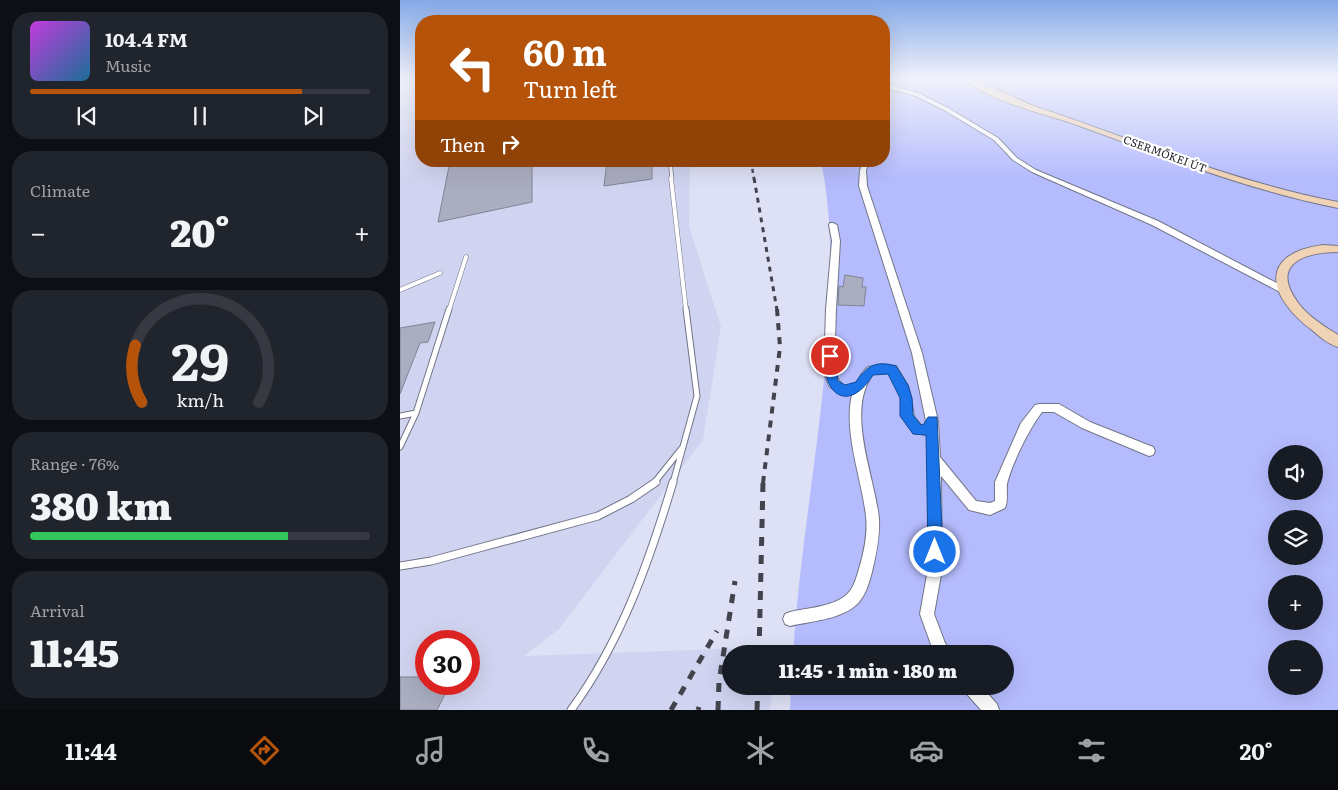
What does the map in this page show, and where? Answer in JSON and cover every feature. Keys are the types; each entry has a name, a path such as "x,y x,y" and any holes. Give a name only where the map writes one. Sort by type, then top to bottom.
{"main road":[{"name":"CSERMŐKEI ÚT","path":"1050,112 1276,192 1338,205"},
{"path":"1338,249 1303,252 1285,262 1282,271 1285,291 1295,307 1306,318 1338,342"}],"street":[{"path":"951,112 996,139 1014,159 1034,171 1155,223 1285,291"},
{"path":"864,167 863,186 917,353 932,421 935,570 927,614 938,645"},
{"path":"833,225 836,241 831,309 830,372 833,383 842,390 851,391 860,386"},
{"path":"790,619 847,604 861,587 871,551 872,518 855,402 860,386 869,372 876,369 892,369 902,385 906,398 907,416 912,424 918,430 927,430 932,421"},
{"path":"934,459 973,506 990,509 1001,504 1001,482 1027,423 1039,408 1055,406 1086,425 1149,451"},
{"path":"978,695 990,710"}],"lane":[{"path":"571,710 590,684 637,591 655,542 697,396 671,167"},
{"path":"400,447 416,413 466,257"},
{"path":"400,290 440,273"},
{"path":"400,416 416,413"},
{"path":"400,566 440,558 598,516 631,499 657,481 684,445"}],"shaded area":[{"path":"400,112 415,112 415,167 690,167 689,226 721,327 703,440 559,629 524,656 722,649 722,695 772,695 770,710 400,710"},
{"path":"890,112 1338,112 1338,710 790,710 791,695 1014,695 1014,645 794,645 826,358 830,275 827,201 822,167 890,167"}],"building":[{"path":"449,167 532,167 532,202 438,222"},
{"path":"606,167 652,167 652,179 604,186"},
{"path":"845,275 863,278 862,287 866,287 864,306 838,305 839,286 843,287"},
{"path":"435,322 428,342 420,343 400,394 400,328"},
{"path":"400,677 415,677 415,695 444,695 437,710 400,710"}],"railway":[{"path":"752,167 754,179"},
{"path":"754,178 777,310"},
{"path":"763,483 780,347 777,309"},
{"path":"759,645 763,482"},
{"path":"718,710 719,682 735,581"},
{"path":"671,710 717,631"},
{"path":"757,710 758,695"}],"route":[{"path":"830,356 830,372 833,383 842,390 851,391 860,386 869,372 876,369 892,369 902,385 906,398 907,416 912,424 918,430 927,430 932,421 935,484 935,552"}]}
